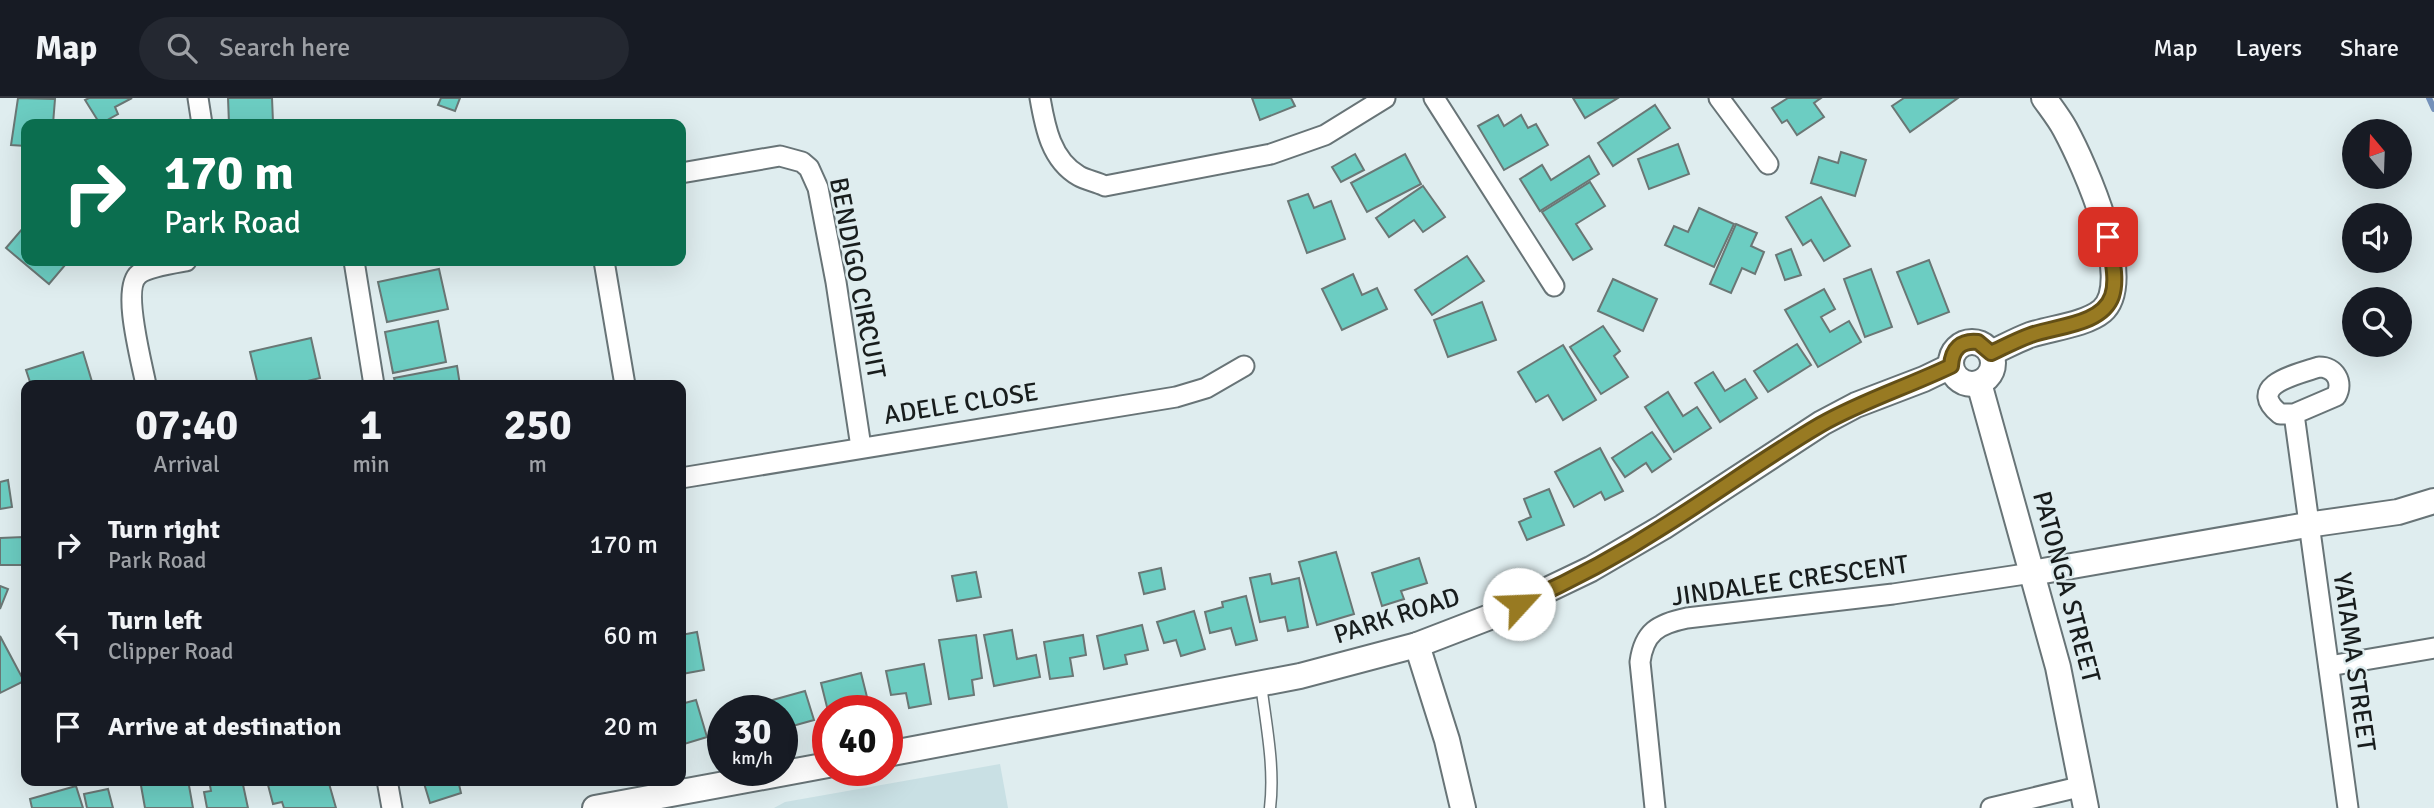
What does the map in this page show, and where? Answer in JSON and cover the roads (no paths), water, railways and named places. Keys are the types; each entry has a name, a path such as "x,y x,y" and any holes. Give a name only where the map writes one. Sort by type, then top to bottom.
{"street":[{"path":"198,98 201,119"},
{"path":"1040,98 1053,148 1065,165 1079,176 1105,186 1271,154 1325,135 1385,98"},
{"path":"1434,98 1554,286"},
{"path":"1719,98 1768,164"},
{"path":"1991,353 2029,335 2090,318 2102,311 2111,299 2115,285 2104,222 2065,128 2044,98"},
{"name":"BENDIGO CIRCUIT","path":"686,172 780,156 792,157 809,168 815,177 861,447"},
{"path":"145,380 131,299 132,283 139,274 168,266"},
{"path":"355,266 373,380"},
{"path":"605,266 624,380"},
{"path":"1978,342 1991,353 1993,362 1992,371 1986,378 1979,383 1969,384 1961,381 1951,366 1955,349 1962,344 1978,342"},
{"name":"ADELE CLOSE","path":"686,477 1176,397 1206,388 1244,366"},
{"name":"PARK ROAD","path":"903,751 1300,676 1418,645 1495,615 1591,569 1663,527 1822,424 1856,405 1951,366"},
{"name":"PATONGA STREET","path":"1979,383 2058,667 2085,797"},
{"name":"YATAMA STREET","path":"2294,414 2348,808"},
{"path":"2032,573 2307,524 2398,512 2434,501"},
{"name":"JINDALEE CRESCENT","path":"1655,808 1640,662 1646,639 1661,625 1687,618 1893,594 2032,573"},
{"path":"1418,645 1447,740 1463,808"},
{"path":"2329,666 2434,648"},
{"path":"595,808 812,768"},
{"path":"388,786 392,808"},
{"path":"1991,808 2085,797"}],"lane":[{"path":"1261,684 1271,764 1270,808"}],"waterway":[{"path":"2429,98 2434,109"}]}
